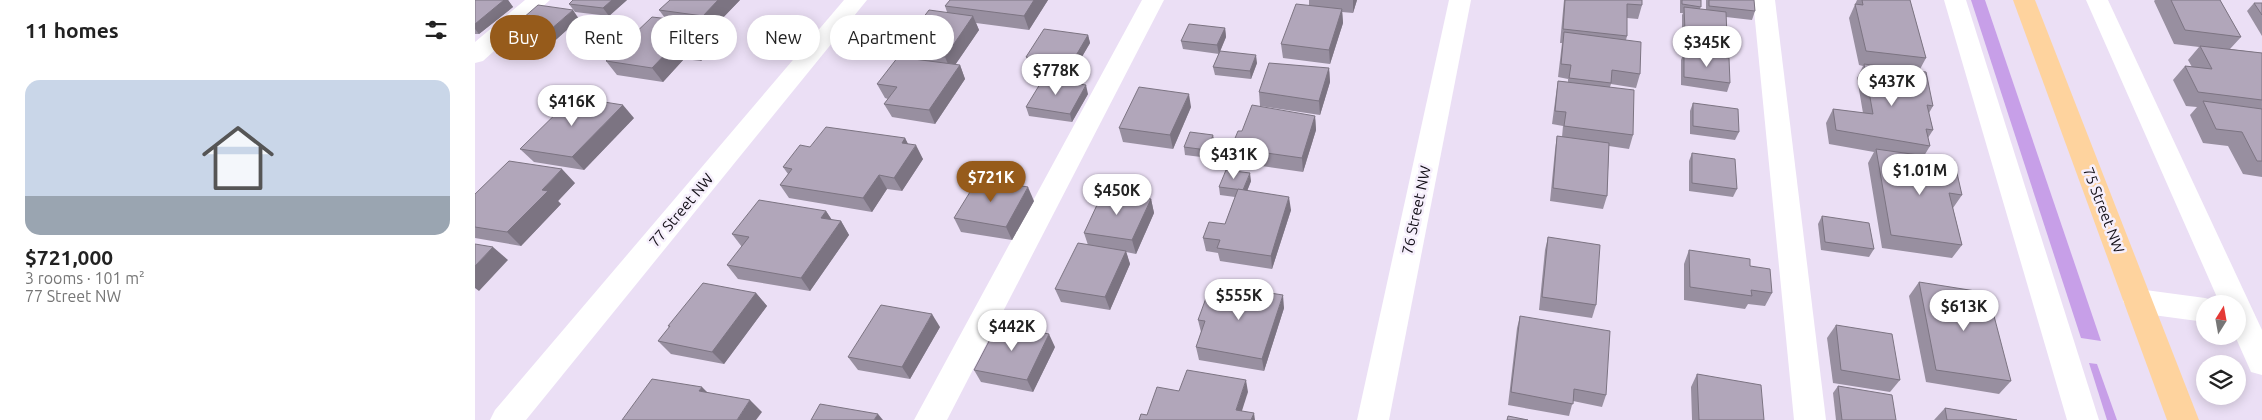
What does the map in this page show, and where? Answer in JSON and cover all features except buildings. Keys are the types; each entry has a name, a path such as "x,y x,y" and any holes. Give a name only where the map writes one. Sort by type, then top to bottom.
{"main road":[{"name":"75 Street NW","path":"2024,0 2183,420"}],"street":[{"path":"475,55 539,0"},
{"name":"77 Street NW","path":"505,420 856,0"},
{"path":"930,420 1153,0"},
{"name":"76 Street NW","path":"1373,420 1460,0"},
{"path":"1764,0 1810,420"},
{"path":"1955,0 2083,420"},
{"path":"2097,0 2235,295"},
{"path":"2139,301 2196,309"},
{"path":"2246,320 2262,362"}],"shaded area":[{"path":"1971,0 1985,0 2101,341 2081,338"},
{"path":"2089,363 2097,364 2117,420 2107,420"}]}
